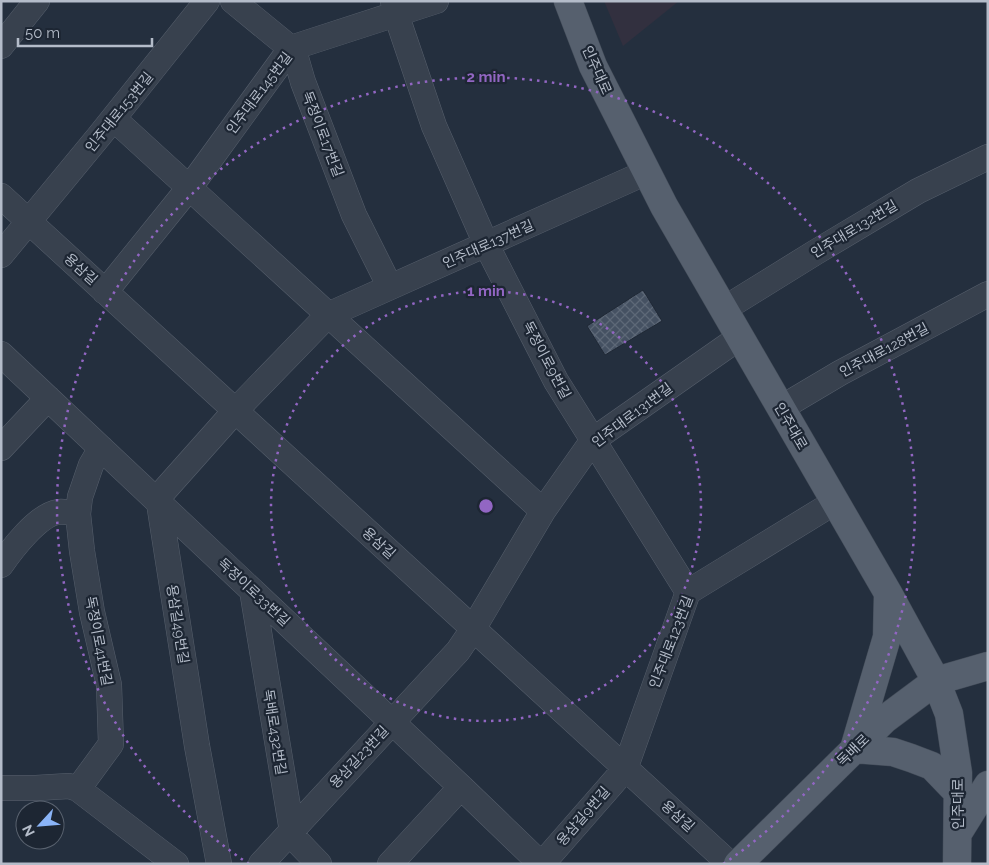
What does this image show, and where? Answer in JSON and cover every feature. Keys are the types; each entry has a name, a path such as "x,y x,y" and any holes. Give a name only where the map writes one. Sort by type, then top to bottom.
{"main road":[{"name":"인주대로","path":"568,1 593,66 664,206 888,594 936,681 949,714 958,773 957,864"},
{"path":"888,594 887,637 854,749 893,752 932,766 958,793"},
{"name":"독배로","path":"738,864 885,719 936,681 988,666"},
{"path":"957,835 988,785"}],"street":[{"path":"1,46 37,1"},
{"name":"인주대로153번길","path":"28,221 114,119 207,1"},
{"path":"233,1 291,48"},
{"name":"인주대로145번길","path":"106,292 189,187 291,48 394,8 436,1"},
{"name":"독정이로9번길","path":"394,8 434,126 486,244 556,380 688,592"},
{"name":"독정이로17번길","path":"291,48 294,51 303,82 354,215 390,288"},
{"path":"114,119 543,511"},
{"name":"인주대로132번길","path":"724,309 918,190 988,157"},
{"name":"인주대로137번길","path":"236,411 328,315 647,172"},
{"name":"용삼길","path":"1,196 730,864"},
{"path":"1,255 28,221"},
{"name":"인주대로128번길","path":"781,408 840,373 988,294"},
{"name":"인주대로131번길","path":"458,651 543,511 593,440 740,338"},
{"name":"독정이로33번길","path":"1,354 538,860"},
{"path":"1,448 48,398"},
{"path":"159,502 162,494 236,411"},
{"name":"독정이로41번길","path":"78,789 111,744 109,685 92,612 78,514 80,497 91,465 101,448"},
{"name":"용삼길49번길","path":"159,502 197,746 219,864"},
{"name":"인주대로123번길","path":"625,769 688,592 835,502"},
{"path":"1,565 13,548 45,516 59,512 78,514"},
{"name":"독배로432번길","path":"252,590 292,830 295,839 319,864"},
{"name":"용삼길23번길","path":"261,864 458,651"},
{"name":"용삼길9번길","path":"538,860 625,769"},
{"path":"1,788 70,786 78,789 176,864"},
{"path":"390,864 461,787"}],"shaded area":[{"path":"604,1 679,1 623,46"}],"building":[{"path":"643,290 662,321 605,355 587,326"}]}
